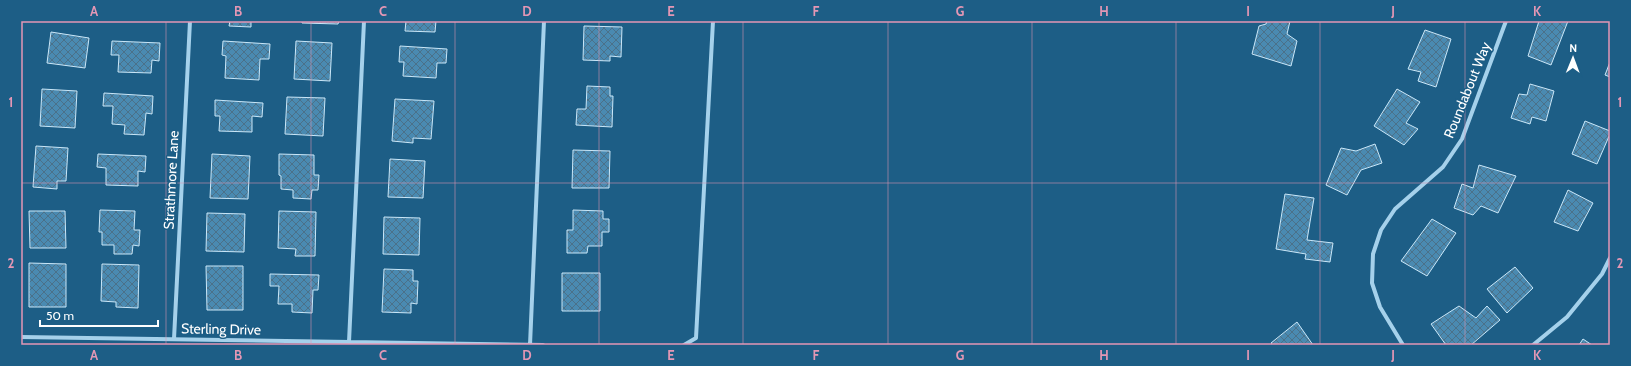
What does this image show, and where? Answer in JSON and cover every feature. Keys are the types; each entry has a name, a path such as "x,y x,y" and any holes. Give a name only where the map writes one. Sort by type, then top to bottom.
{"street":[{"name":"Strathmore Lane","path":"174,339 190,21"},
{"path":"349,342 364,21"},
{"path":"530,345 544,21"},
{"path":"684,345 696,338 713,21"},
{"name":"Roundabout Way","path":"1404,345 1380,307 1372,283 1373,254 1381,230 1395,209 1443,167 1462,139 1506,21"},
{"path":"1533,345 1567,317 1602,274 1610,258"},
{"name":"Sterling Drive","path":"21,337 543,345"}],"building":[{"path":"230,21 251,21 251,27 229,26"},
{"path":"302,21 339,21 338,24 302,23"},
{"path":"406,21 436,21 435,32 405,31"},
{"path":"1267,21 1290,21 1287,34 1297,41 1291,66 1252,54 1259,26 1266,24"},
{"path":"1539,21 1568,21 1551,65 1528,56"},
{"path":"584,26 622,27 621,57 610,56 610,61 583,60"},
{"path":"1425,30 1451,39 1436,87 1418,81 1421,72 1408,69"},
{"path":"51,32 89,38 85,68 47,63"},
{"path":"112,41 160,43 159,61 152,60 151,73 118,72 119,55 111,55"},
{"path":"223,41 270,44 269,59 260,59 259,80 225,78 226,56 222,55"},
{"path":"296,41 332,43 330,81 294,79"},
{"path":"400,46 447,49 446,63 437,63 436,78 403,76 404,62 399,62"},
{"path":"1610,62 1610,77 1605,75"},
{"path":"1530,84 1554,91 1546,121 1532,117 1530,124 1511,118 1519,94 1527,95"},
{"path":"587,86 610,87 610,96 613,96 612,127 576,125 577,109 586,109"},
{"path":"42,89 77,91 75,128 40,126"},
{"path":"1397,89 1420,102 1406,123 1418,129 1404,145 1374,126"},
{"path":"104,93 153,96 152,114 146,113 144,135 124,134 125,125 112,124 113,106 103,106"},
{"path":"287,97 325,98 323,136 285,134"},
{"path":"395,99 434,101 431,139 413,138 413,143 392,141"},
{"path":"215,100 263,103 262,117 252,116 252,132 219,131 220,116 215,116"},
{"path":"1585,121 1610,131 1597,164 1572,154"},
{"path":"1375,144 1382,163 1361,170 1347,195 1326,185 1341,148 1356,151"},
{"path":"36,146 68,148 66,181 57,181 57,189 33,187"},
{"path":"573,150 610,151 609,188 572,188"},
{"path":"98,154 146,156 145,172 138,171 138,186 106,185 106,168 97,167"},
{"path":"212,154 250,156 248,199 210,198"},
{"path":"279,154 314,155 314,175 319,175 318,190 312,190 311,199 293,198 293,190 281,189"},
{"path":"390,159 425,161 423,198 388,197"},
{"path":"1479,165 1516,176 1498,213 1481,206 1473,215 1454,208 1462,184 1473,188"},
{"path":"1568,190 1593,203 1578,231 1554,222"},
{"path":"1285,194 1314,198 1307,240 1333,243 1330,262 1305,259 1306,254 1276,249"},
{"path":"100,210 135,211 134,230 140,230 139,246 133,245 132,254 114,254 114,245 102,245 102,232 99,232"},
{"path":"573,210 603,211 603,219 609,219 609,232 602,232 602,246 588,246 587,253 567,253 567,230 573,230"},
{"path":"29,211 65,211 66,248 30,248"},
{"path":"279,211 316,212 315,256 295,256 296,249 278,248"},
{"path":"207,213 245,214 244,252 206,251"},
{"path":"384,217 420,218 419,255 383,254"},
{"path":"1432,219 1456,233 1427,276 1401,261"},
{"path":"29,263 66,264 66,307 29,307"},
{"path":"102,264 139,265 138,308 116,307 116,302 101,301"},
{"path":"206,266 243,266 243,310 207,310"},
{"path":"1515,267 1533,288 1507,313 1487,289"},
{"path":"384,269 413,270 413,281 418,281 417,304 411,303 411,313 382,312"},
{"path":"562,273 600,273 600,311 562,311"},
{"path":"270,274 319,275 318,290 313,290 312,313 292,312 292,304 278,304 279,286 270,286"},
{"path":"1459,306 1476,318 1487,306 1500,320 1471,345 1446,345 1431,324"},
{"path":"1297,322 1313,345 1273,345 1271,343"},
{"path":"1583,339 1592,345 1579,345"}]}
